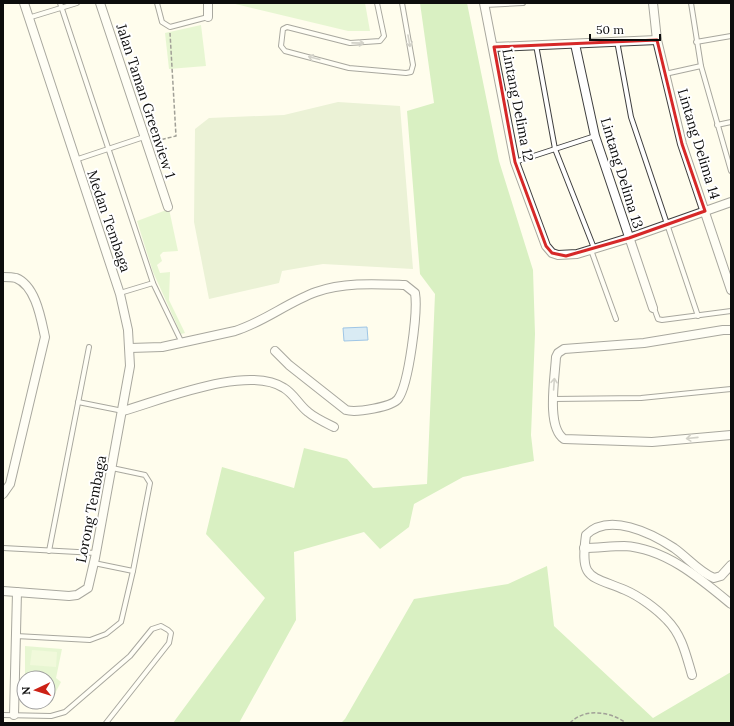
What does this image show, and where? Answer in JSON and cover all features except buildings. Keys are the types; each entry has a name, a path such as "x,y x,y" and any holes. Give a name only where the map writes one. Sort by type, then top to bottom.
{"street":[{"name":"Medan Tembaga","path":"24,3 120,294 128,330 130,348"},
{"name":"Jalan Taman Greenview 1","path":"100,3 168,207"},
{"path":"208,3 210,11 208,17"},
{"name":"Lintang Delima 14","path":"652,3 657,40 682,144 731,290"},
{"name":"Lintang Delima 12","path":"485,4 515,162 546,246 552,253 566,256 593,249"},
{"path":"494,47 657,40"},
{"name":"Lintang Delima 13","path":"575,44 595,136 653,308"},
{"path":"593,249 731,202"},
{"path":"3,277 16,278 27,286 40,315 45,337 10,484 3,494"},
{"path":"130,348 151,349 246,328 301,299 332,288 346,286 405,285 415,293 416,312 406,383 398,398 391,404 356,411 346,410 289,365 275,351"},
{"path":"731,330 644,343 564,349 558,353 556,358 553,399 555,426 559,436 564,439 652,442 731,435"},
{"name":"Lorong Tembaga","path":"3,591 77,595 88,588 123,411 129,374 130,348"},
{"path":"123,411 203,386 257,380 271,382 285,388 308,413 334,427"},
{"path":"692,675 681,639 668,621 633,594 594,579 585,566 584,548 586,535 591,530 612,525 628,527 659,539 675,548 710,576 718,578 731,565"},
{"path":"584,548 625,546 649,551 686,569 704,581 731,604"},
{"path":"14,715 17,592"}],"lane":[{"path":"28,18 61,5 77,3"},
{"path":"157,3 162,22 170,27 208,17"},
{"path":"377,3 384,36 380,41 350,43 287,27 282,29 281,46 285,50 348,68 406,73 410,72 414,65 402,3"},
{"path":"485,4 522,3"},
{"path":"690,3 701,66 731,171"},
{"path":"61,5 153,283 182,343"},
{"path":"696,42 731,36"},
{"path":"617,41 631,117 666,225 698,316"},
{"path":"536,45 555,149 593,249 616,319"},
{"path":"665,74 701,66"},
{"path":"717,125 731,122"},
{"path":"515,162 595,136"},
{"path":"75,160 109,149 145,141"},
{"path":"120,294 153,283"},
{"path":"653,308 660,320 731,311"},
{"path":"49,551 89,347"},
{"path":"553,399 641,398 731,390"},
{"path":"78,402 123,411"},
{"path":"16,636 90,640 106,634 121,622 133,571 150,483 145,475 112,468"},
{"path":"3,548 96,553"},
{"path":"94,563 133,571"},
{"path":"3,715 51,716 65,712 130,656 152,630 156,627 165,627 170,634 169,643 106,723"}],"path":[{"path":"145,141 176,136 170,27"},
{"path":"570,723 576,716 595,713 617,716 626,723"}],"highlighted area":[{"path":"657,40 682,144 705,211 629,238 566,256 552,253 546,246 515,162 494,47"}],"green space":[{"path":"231,3 365,3 370,31 348,31"},
{"path":"420,3 467,3 499,161 533,270 535,334 531,435 534,461 463,477 414,504 409,527 380,549 364,532 294,552 296,620 239,723 173,723 265,598 206,534 222,467 294,488 304,448 347,459 373,488 427,484 435,294 420,274 407,111 434,103"},
{"path":"201,25 206,66 169,69 165,33"},
{"path":"338,102 400,106 413,269 323,264 282,271 279,283 209,299 194,222 195,129 209,118 284,115"},
{"path":"169,209 178,251 163,252 160,255 162,261 157,265 160,273 170,272 169,300 185,333 181,334 153,272 137,221"},
{"path":"547,566 554,626 653,718 731,672 731,723 341,723 345,719 414,599 508,584"},
{"path":"25,646 62,649 56,678 56,670 25,670"},
{"path":"32,650 57,652 56,667 30,665"},
{"path":"56,678 61,682 56,692"}],"water":[{"path":"367,327 368,340 344,341 343,328"}]}
